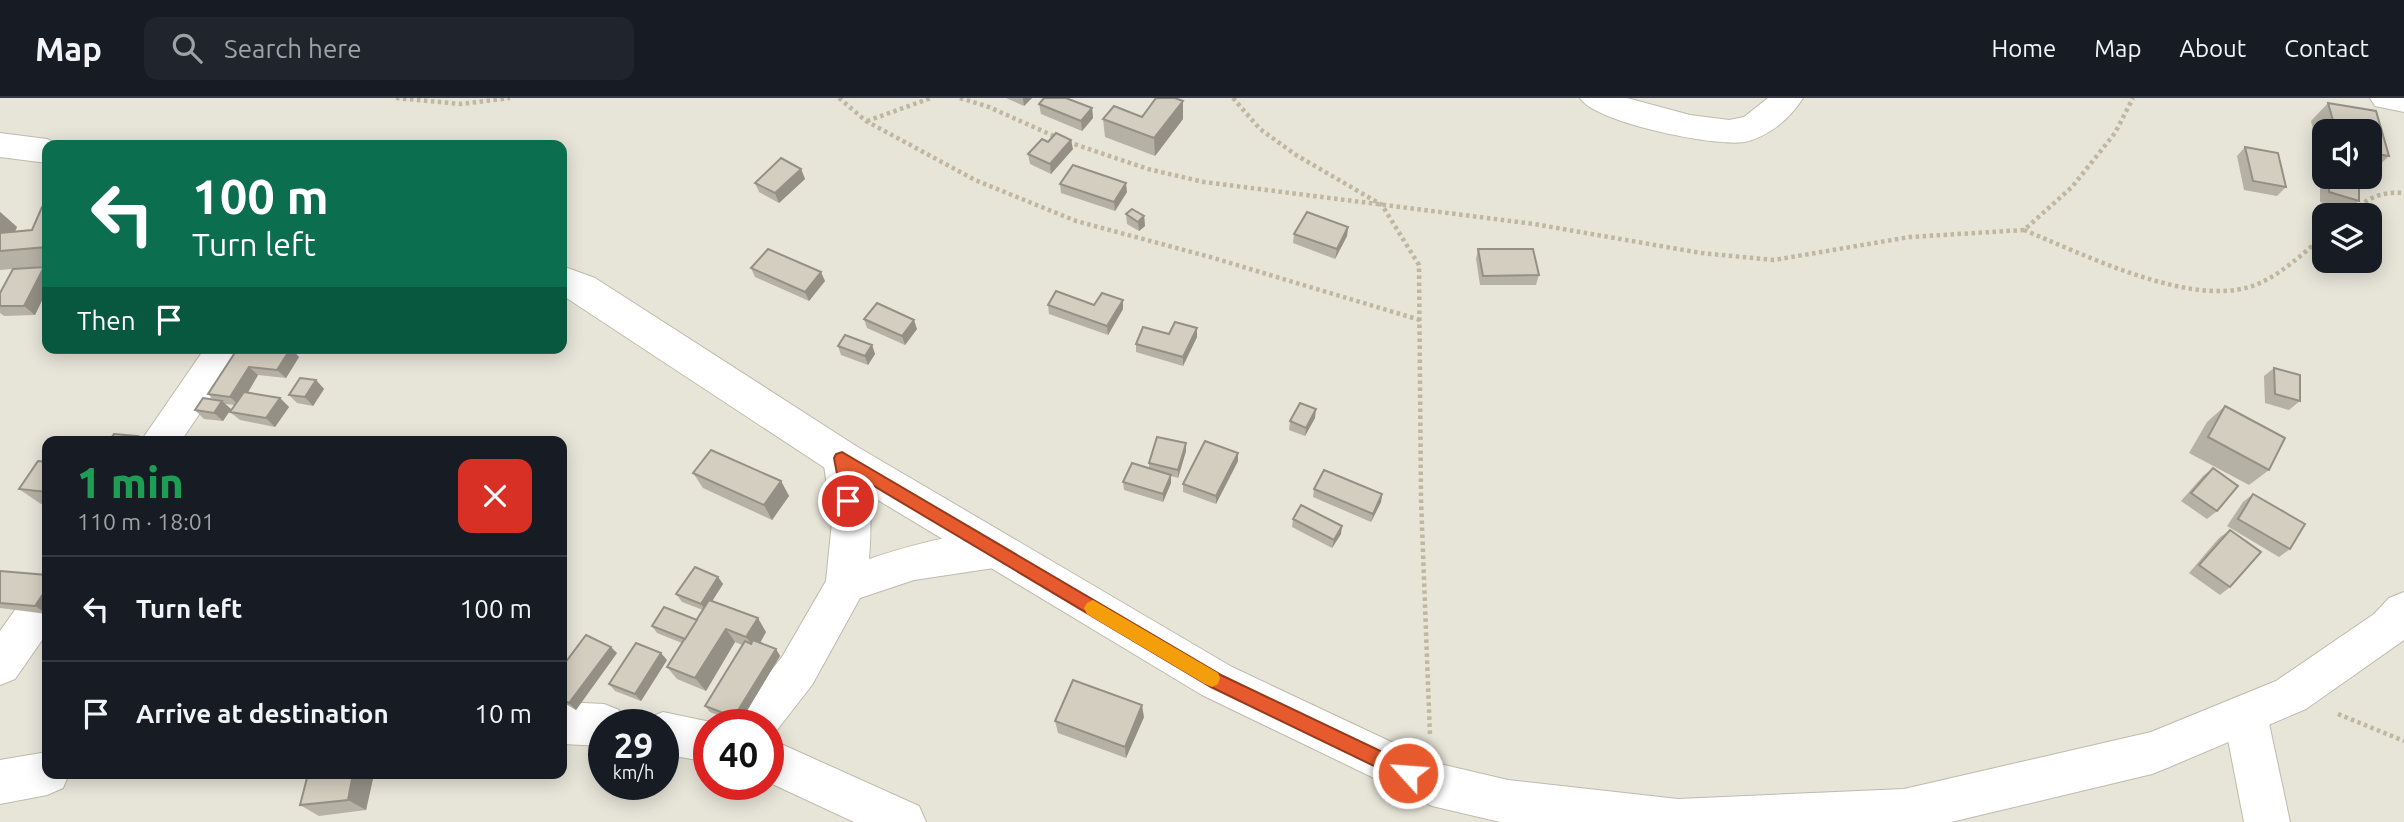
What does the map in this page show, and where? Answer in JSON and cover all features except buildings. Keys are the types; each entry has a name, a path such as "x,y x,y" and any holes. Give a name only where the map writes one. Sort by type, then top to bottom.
{"street":[{"path":"1596,98 1619,109 1720,132 1746,130 1787,98"},
{"path":"2386,98 2404,101"},
{"path":"0,145 42,150"},
{"path":"567,282 582,288 842,458 1217,681 1432,784 1509,812 1678,821 1905,811 2152,753 2291,695 2389,627 2404,611"},
{"path":"164,436 222,354"},
{"path":"767,709 797,671 846,584 852,522 842,458"},
{"path":"846,584 914,562 994,550"},
{"path":"0,665 42,606"},
{"path":"2245,714 2267,822"},
{"path":"567,723 588,724"},
{"path":"784,766 904,822"},
{"path":"0,782 42,774"}],"path":[{"path":"396,98 461,104 510,98"},
{"path":"839,98 866,121 975,180 1076,221 1210,257 1420,320"},
{"path":"866,121 930,98"},
{"path":"960,98 989,107 1066,141 1148,169 1205,182 1534,224 1701,253 1774,260 1910,237 2024,230 2176,286 2213,293 2249,287 2292,262 2312,246"},
{"path":"1233,98 1260,130 1296,155 1382,205 1419,265 1421,500 1432,784"},
{"path":"2024,230 2071,187 2115,133 2133,98"},
{"path":"2361,203 2386,191 2404,193"},
{"path":"2291,695 2404,741"}],"shaded area":[{"path":"0,98 2404,98 2404,822 0,822"}],"slow traffic":[{"path":"1093,608 1212,678"}],"route":[{"path":"848,501 842,458 1217,681 1408,773"}]}
